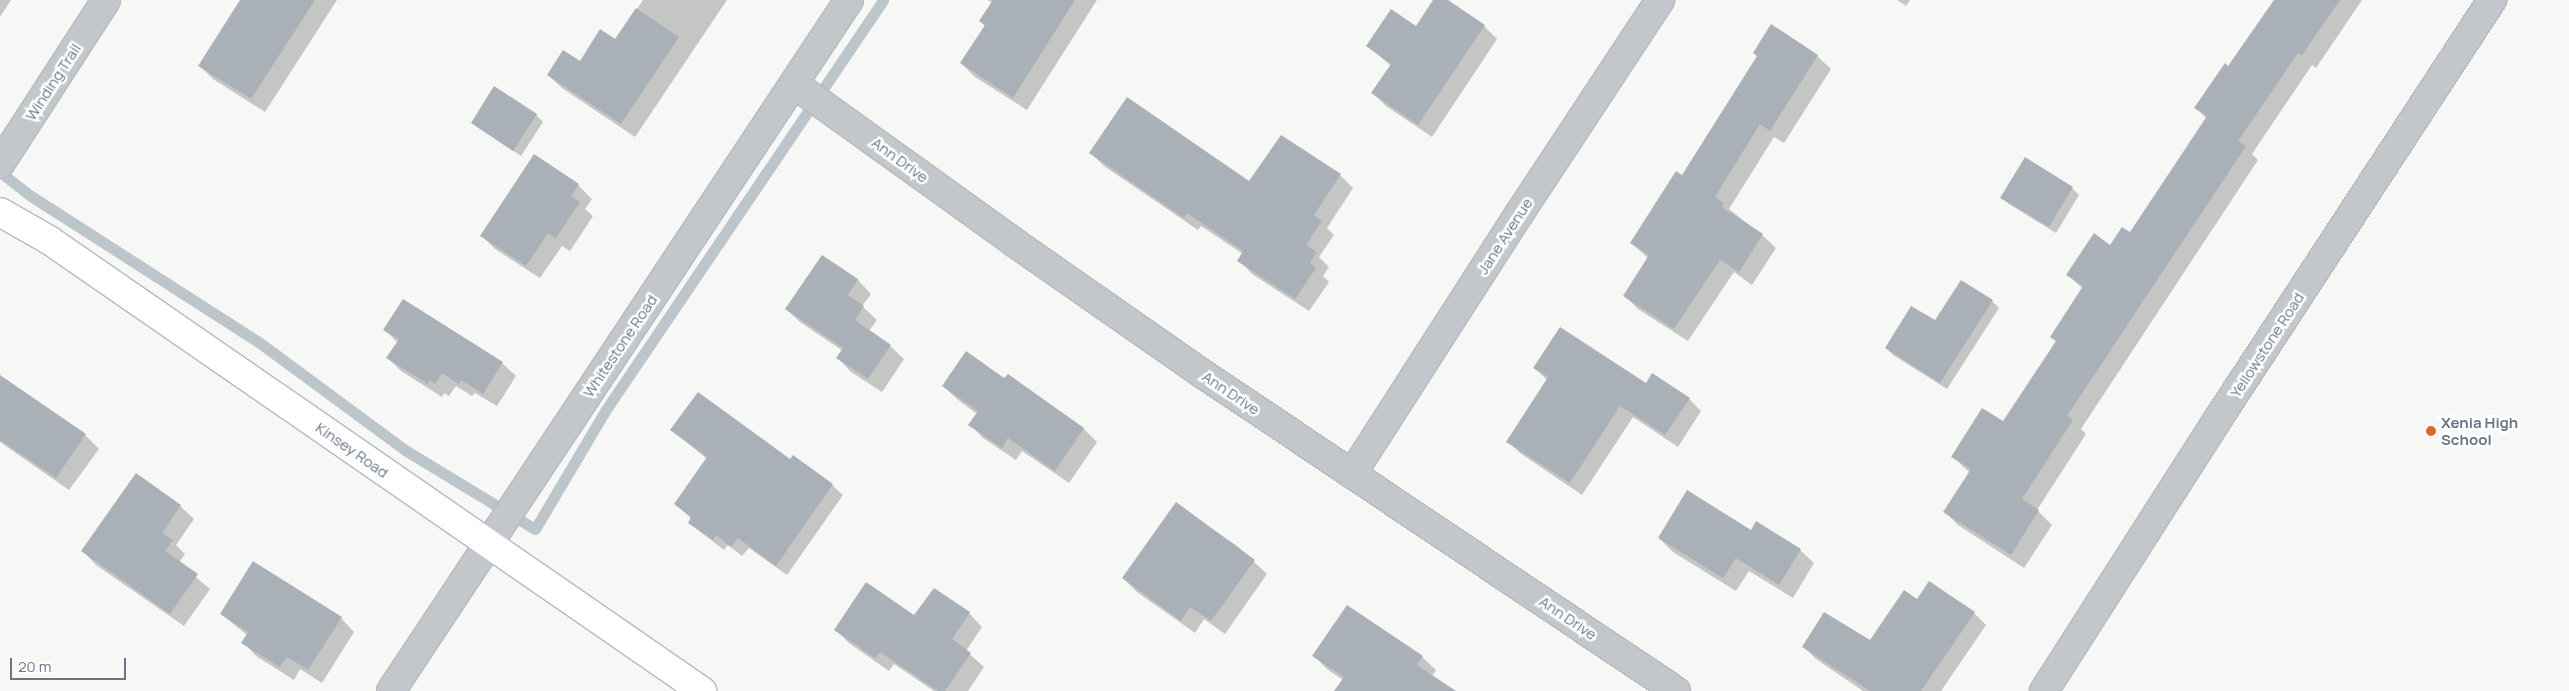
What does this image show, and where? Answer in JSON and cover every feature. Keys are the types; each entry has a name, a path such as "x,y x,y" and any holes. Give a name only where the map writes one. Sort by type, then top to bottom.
{"street":[{"name":"Winding Trail","path":"0,164 106,0"},
{"name":"Whitestone Road","path":"391,691 849,0"},
{"name":"Jane Avenue","path":"1352,474 1513,222 1660,0"},
{"name":"Yellowstone Road","path":"2044,691 2218,419 2492,0"},
{"name":"Ann Drive","path":"794,84 1015,243 1203,374 1676,691"},
{"name":"Kinsey Road","path":"0,212 49,240 702,691"}],"building":[{"path":"240,0 315,0 251,99 198,66"},
{"path":"993,0 1075,0 1013,98 960,63 985,25 979,21"},
{"path":"1433,0 1448,0 1485,25 1418,125 1371,93 1391,64 1366,46 1391,9 1416,26"},
{"path":"2274,0 2340,0 2302,55 2298,53 2238,141 2246,146 2067,416 2073,420 2022,499 2039,510 2011,555 1943,512 1971,469 1951,457 1982,408 2003,421 2056,341 2050,337 2083,286 2066,275 2094,233 2110,245 2122,227 2130,232 2207,116 2194,108 2225,63 2228,66"},
{"path":"636,8 679,37 621,124 547,75 563,50 580,61 600,29 615,39"},
{"path":"1771,24 1818,55 1770,131 1760,124 1715,197 1724,203 1722,207 1763,234 1739,272 1720,260 1674,329 1623,296 1649,255 1630,243 1676,171 1682,175 1757,56 1753,53"},
{"path":"494,86 537,114 513,151 471,123"},
{"path":"1127,97 1249,181 1281,135 1341,174 1314,215 1322,221 1306,245 1317,252 1310,263 1316,268 1295,299 1237,261 1243,251 1187,213 1184,218 1089,153"},
{"path":"534,154 579,184 571,197 580,202 556,238 548,233 526,266 480,236"},
{"path":"2025,157 2073,187 2049,227 2000,198"},
{"path":"822,255 858,279 848,295 864,306 855,320 891,345 868,379 836,358 843,348 785,309"},
{"path":"1961,280 1993,300 1940,383 1885,348 1911,306 1935,320"},
{"path":"403,299 503,362 483,394 461,380 459,384 442,373 435,384 430,380 428,384 386,358 399,339 383,330"},
{"path":"1560,327 1646,383 1652,373 1690,398 1665,435 1620,406 1570,483 1506,442 1548,377 1533,368"},
{"path":"966,351 1004,378 1008,374 1084,428 1055,471 1008,438 1002,448 968,425 978,411 942,386"},
{"path":"0,375 86,434 56,478 0,440"},
{"path":"698,392 790,459 793,455 833,484 776,566 738,538 731,547 716,535 713,540 688,523 691,517 674,504 707,457 670,430"},
{"path":"136,473 181,505 162,533 173,540 165,551 198,574 170,614 81,551"},
{"path":"1687,490 1751,530 1756,521 1801,549 1779,585 1736,558 1723,578 1658,538"},
{"path":"1176,502 1255,560 1211,621 1190,607 1181,621 1122,578"},
{"path":"253,561 342,617 308,670 287,657 280,667 241,643 248,632 220,614"},
{"path":"1929,581 1975,612 1921,691 1870,691 1802,647 1824,612 1870,640 1904,590 1917,599"},
{"path":"866,582 914,615 934,588 970,612 952,639 971,653 945,691 938,691 880,652 875,658 834,630"},
{"path":"1347,605 1423,656 1417,665 1456,691 1334,691 1344,677 1312,656"}],"waterway":[{"path":"0,172 31,196 260,343 405,450 535,529 605,411 883,0"}],"place":[{"name":"Xenia High School","path":"2431,431"}]}
